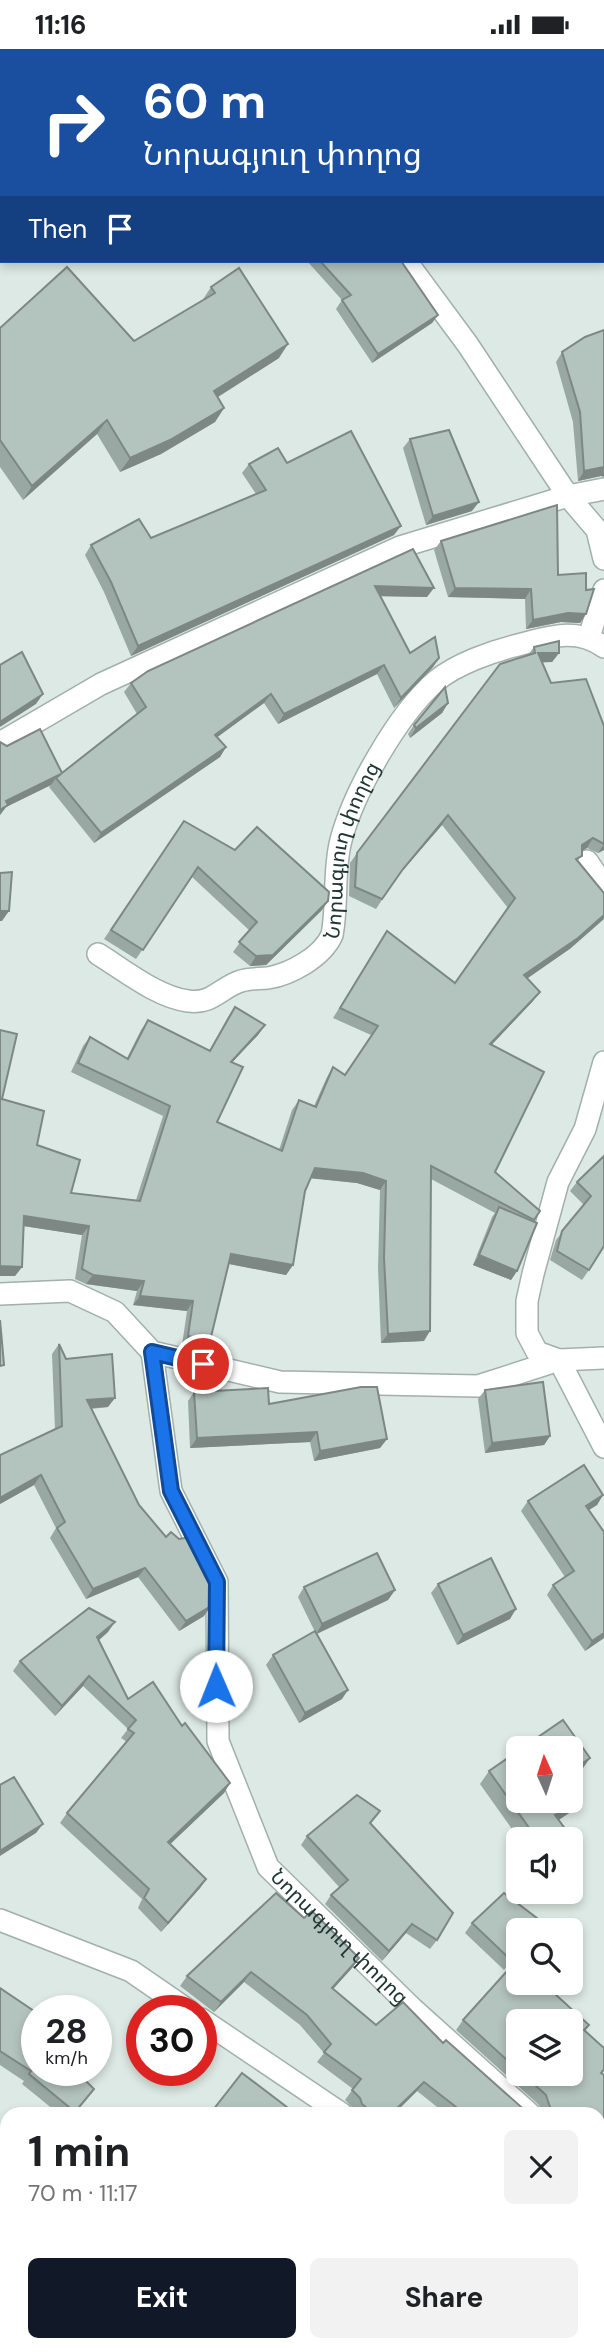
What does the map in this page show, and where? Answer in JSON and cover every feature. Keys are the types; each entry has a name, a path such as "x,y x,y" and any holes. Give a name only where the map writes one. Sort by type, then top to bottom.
{"street":[{"path":"407,263 468,345 568,496 597,530 604,559"},
{"path":"0,743 101,684 401,547 568,496 604,489"},
{"name":"Նորագյուղ փողոց","path":"98,954 155,989 190,1002 211,1000 243,980 276,976 319,954 332,935 340,841 359,790 386,741 436,681 493,651 565,634 596,642 604,590"},
{"path":"587,861 604,886"},
{"path":"604,1062 585,1129 558,1182 527,1301 527,1333 537,1352 559,1360 604,1447"},
{"path":"0,1294 71,1291 115,1312 152,1352 280,1382 478,1386 559,1360 604,1358"},
{"name":"Նորագյուղ փողոց","path":"152,1352 171,1491 217,1582 218,1741 268,1867 413,2008 522,2107"},
{"path":"0,1920 131,1971 166,1995"},
{"path":"217,2030 332,2107"}],"building":[{"path":"322,263 402,263 438,315 378,354 342,300 351,295"},
{"path":"67,267 134,341 215,293 211,287 239,268 288,344 214,391 224,408 170,440 130,458 107,420 32,486 0,440 0,328"},
{"path":"604,330 604,467 584,471 580,412 562,352 585,337"},
{"path":"449,430 479,502 433,516 410,439"},
{"path":"351,431 401,526 138,646 111,582 91,545 139,519 151,538 266,490 249,464 278,448 287,463"},
{"path":"557,505 558,575 586,573 586,590 594,589 586,614 568,613 533,620 531,589 455,588 441,541"},
{"path":"413,549 434,588 375,586 410,653 435,637 439,658 401,698 384,665 284,714 271,694 215,735 226,747 101,833 56,778 61,774 6,801 8,805 0,810 0,742 7,746 40,729 62,773 146,707 131,683 148,671"},
{"path":"559,641 559,653 538,653 551,683 586,679 604,726 604,844 593,838 582,845 582,856 576,859 604,893 604,915 578,938 524,975 540,992 490,1044 544,1072 495,1172 540,1211 534,1220 431,1166 430,1331 388,1334 384,1258 386,1181 363,1173 315,1168 305,1191 293,1265 231,1254 210,1341 188,1336 193,1301 140,1296 144,1281 93,1275 82,1269 89,1226 24,1216 22,1267 0,1266 0,1030 17,1034 2,1099 44,1111 37,1145 80,1160 71,1193 140,1201 170,1106 78,1063 90,1037 128,1059 148,1020 210,1051 235,1007 265,1025 231,1062 243,1067 217,1122 282,1151 299,1100 316,1107 333,1067 345,1075 378,1026 340,1008 387,931 455,983 515,898 448,815 382,899 355,887 357,853 500,664 535,653 534,647"},
{"path":"22,652 43,694 0,722 0,665"},
{"path":"445,687 448,703 416,728 414,725"},
{"path":"184,821 235,850 257,827 329,892 328,901 273,955 256,956 239,942 257,922 198,867 143,950 111,930"},
{"path":"12,872 9,911 0,911 0,873"},
{"path":"604,1156 604,1246 589,1270 557,1251 562,1231 591,1196 577,1182"},
{"path":"499,1207 537,1223 517,1271 479,1255"},
{"path":"0,1320 4,1365 0,1366"},
{"path":"59,1344 66,1359 112,1354 115,1398 87,1400 139,1505 166,1537 171,1532 179,1539 191,1537 211,1587 211,1606 186,1621 145,1568 93,1589 57,1528 65,1522 41,1475 0,1498 0,1455 62,1426"},
{"path":"543,1382 550,1436 492,1443 485,1390"},
{"path":"361,1387 377,1387 387,1439 320,1451 317,1432 197,1438 194,1392 268,1388 269,1404"},
{"path":"584,1465 603,1495 586,1506 604,1532 604,1633 592,1641 553,1585 574,1571 528,1501"},
{"path":"377,1553 395,1590 322,1624 304,1587"},
{"path":"491,1558 516,1609 463,1635 438,1584"},
{"path":"89,1608 115,1622 97,1637 128,1699 153,1682 182,1726 185,1723 230,1783 168,1842 206,1879 168,1923 144,1898 149,1889 67,1813 134,1733 128,1729 136,1720 89,1676 62,1706 20,1661"},
{"path":"315,1631 348,1690 305,1713 273,1655"},
{"path":"563,1720 574,1736 540,1736"},
{"path":"583,1748 590,1758 583,1763"},
{"path":"506,1759 506,1795 489,1771"},
{"path":"14,1777 43,1824 0,1851 0,1785"},
{"path":"357,1795 380,1811 370,1823 453,1913 437,1940 412,1924 389,1951 331,1895 348,1880 307,1836"},
{"path":"519,1813 558,1813 555,1815 564,1827 529,1827"},
{"path":"276,1893 304,1918 312,1911 359,1958 332,1988 376,2025 403,2002 443,2043 446,2040 521,2107 456,2107 424,2082 398,2107 366,2107 352,2090 361,2079 324,2052 331,2044 307,2015 251,1972 221,2002 217,1995 212,1995 187,1976"},
{"path":"504,1893 506,1904 518,1904 537,1918 506,1918 506,1955 472,1923"},
{"path":"506,1972 506,1995 556,1995 571,2009 506,2009 506,2059 463,2020"},
{"path":"0,1988 21,2002 21,2065 0,2051"},
{"path":"583,2020 589,2025 584,2030 604,2048 604,2069 601,2073 604,2075 604,2107 550,2107 546,2095 536,2086 583,2086"},
{"path":"242,2073 287,2107 215,2107"},
{"path":"44,2086 91,2086 94,2089 79,2107 69,2107"}],"route":[{"path":"203,1364 152,1352 171,1491 217,1582 216,1686"}]}
